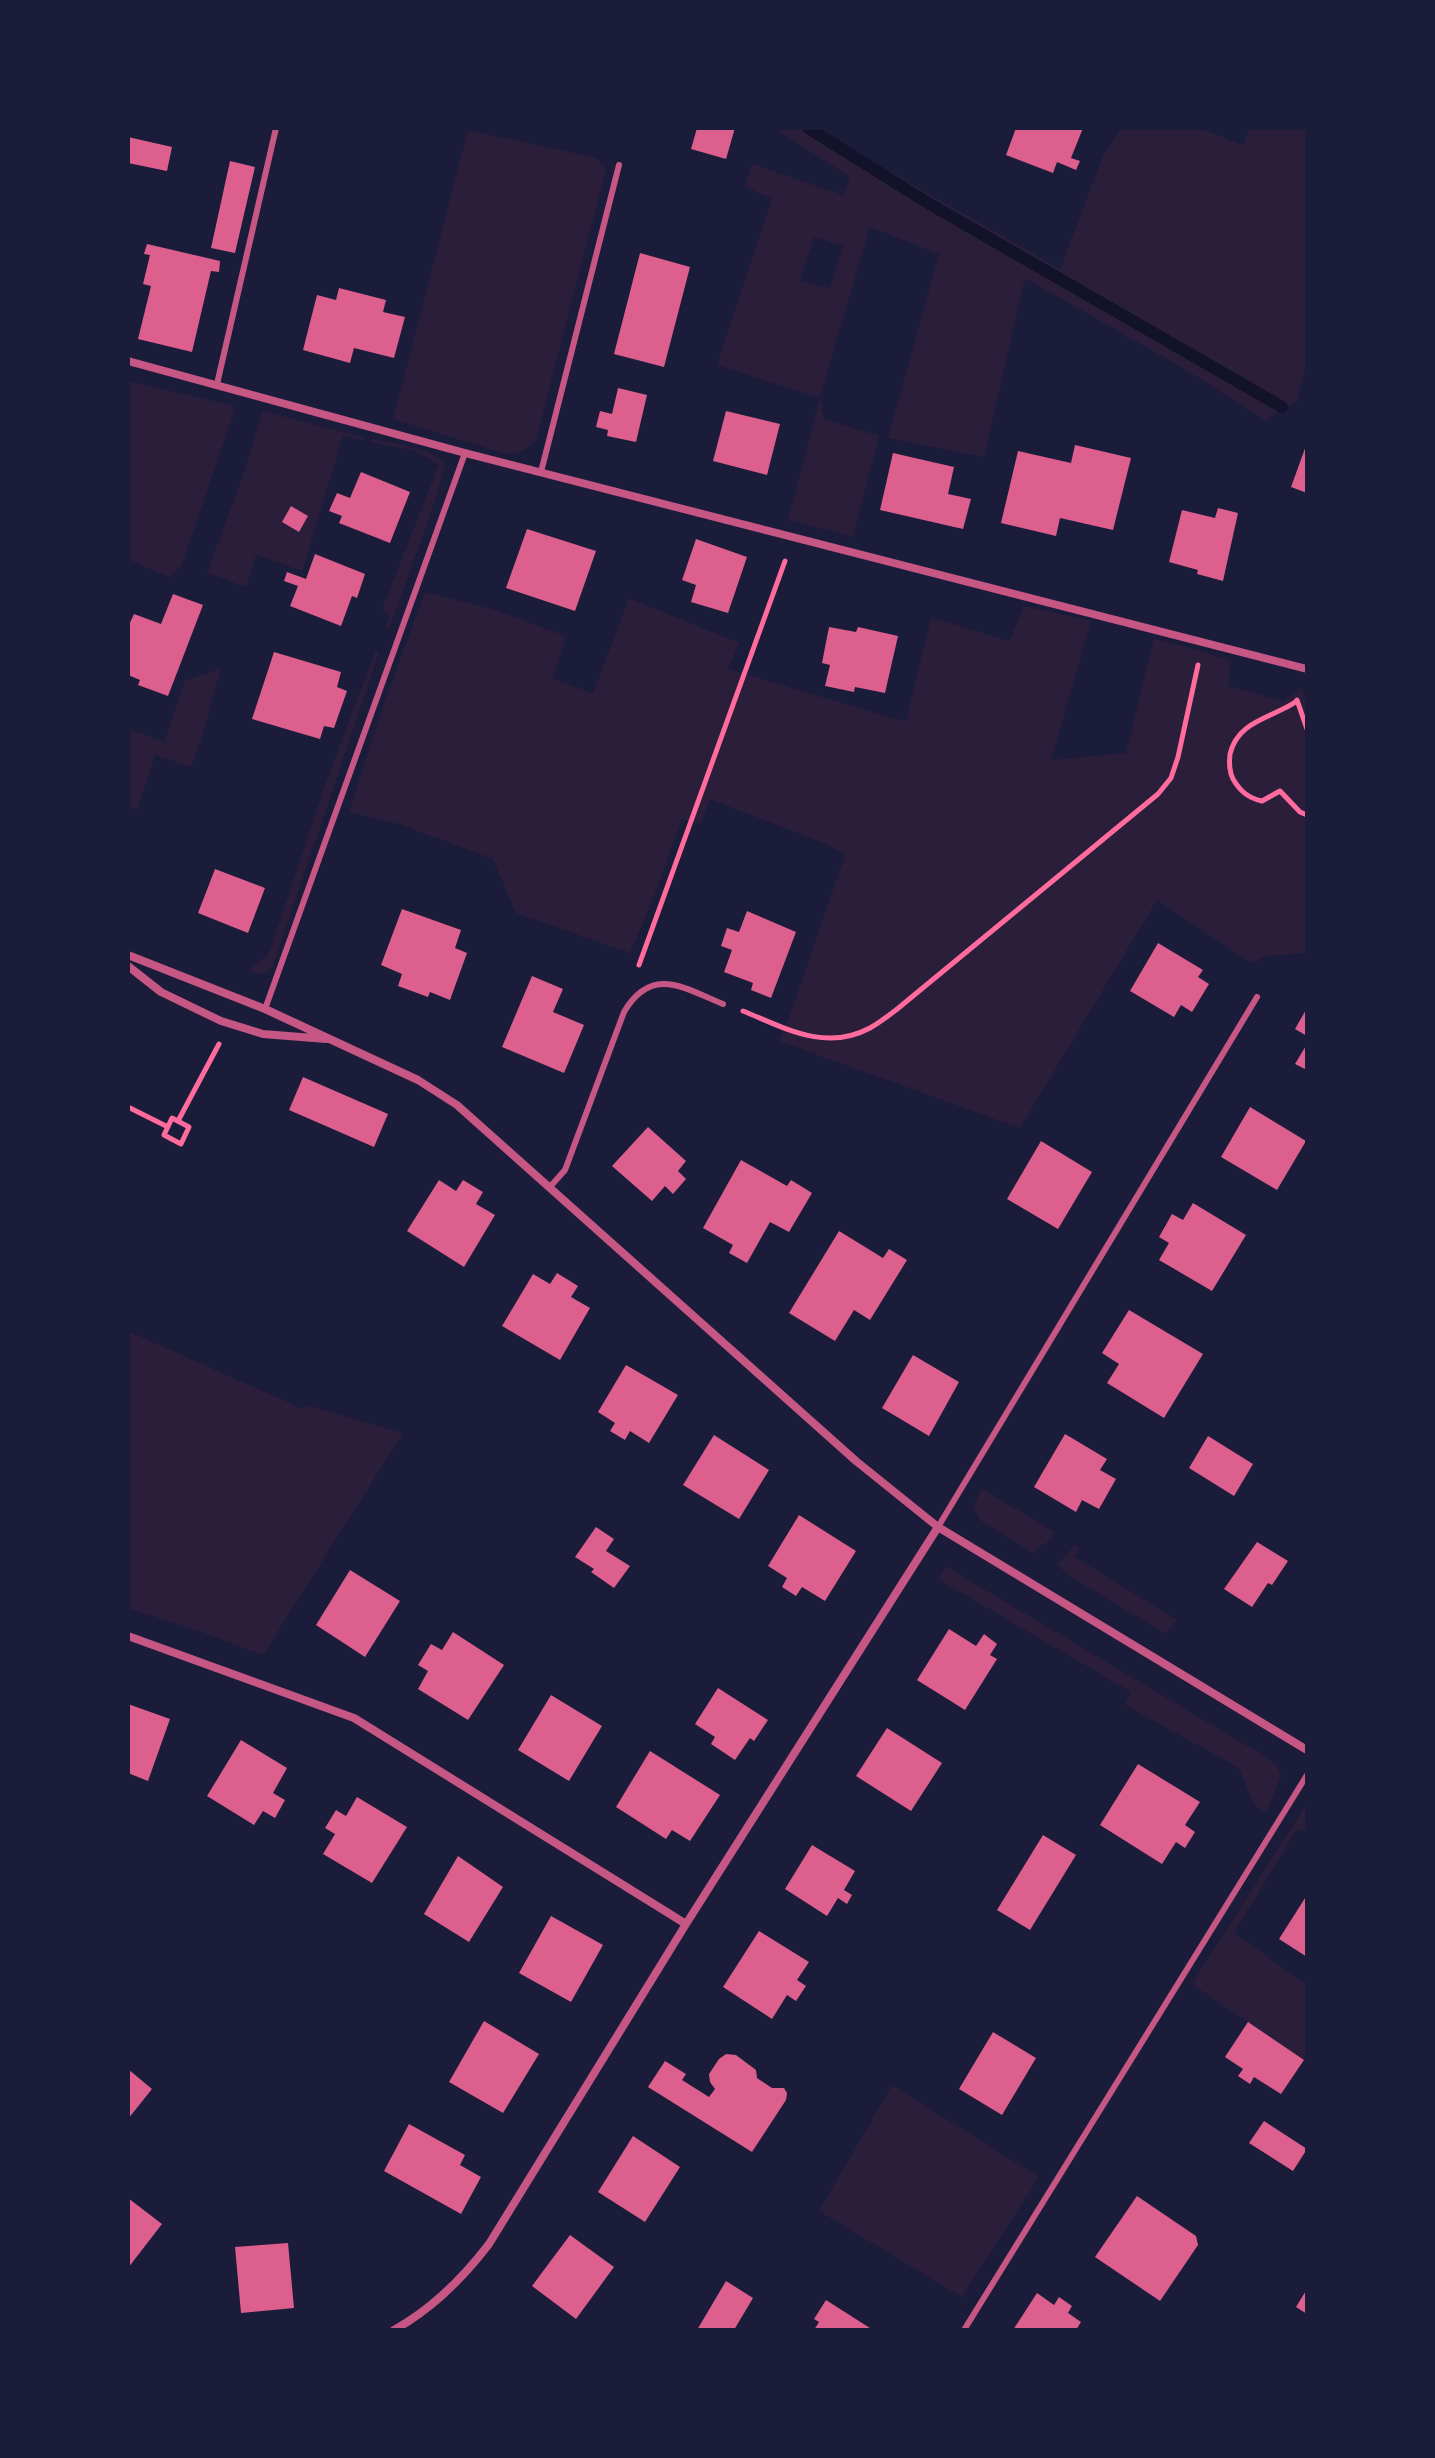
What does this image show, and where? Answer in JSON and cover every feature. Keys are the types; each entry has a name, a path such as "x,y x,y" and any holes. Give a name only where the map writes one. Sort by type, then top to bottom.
{"street":[{"path":"128,361 465,453 1305,668"},
{"path":"128,955 265,1009 439,1092 856,1461 938,1527 1307,1750"},
{"path":"128,966 161,992 221,1021 263,1034 330,1039"},
{"path":"394,2330 455,2285 489,2244 686,1924 938,1527"},
{"path":"128,1636 354,1718 686,1924"}],"lane":[{"path":"217,384 276,128"},
{"path":"541,472 619,165"},
{"path":"265,1009 465,453"},
{"path":"549,1188 565,1170 624,1012 639,992 664,982 723,1004"},
{"path":"938,1527 1257,997"},
{"path":"964,2330 1307,1775"}],"path":[{"path":"639,992 636,978 644,948 794,537"},
{"path":"723,1004 809,1037 836,1039 869,1029 896,1010 1158,794 1171,778 1178,757 1204,642"},
{"path":"1305,668 1297,701 1307,729"},
{"path":"1297,701 1247,727 1231,752 1230,769 1231,776 1244,793 1262,801 1280,791 1300,812 1307,815"},
{"path":"178,1121 222,1038"},
{"path":"128,1107 168,1127"},
{"path":"172,1118 178,1121 189,1127 181,1144 164,1135 172,1118"}],"shaded area":[{"path":"774,128 819,128 1060,269 1103,156 1122,128 1199,128 1243,145 1250,128 1307,128 1307,360 1297,402 1266,421 1188,371 1025,278 984,457 888,438 939,254 870,227 820,397 824,419 879,436 853,537 788,520 820,398 717,365 772,198 745,187 752,164 843,195 850,177","holes":["814,237 843,246 830,288 800,281"]},
{"path":"468,130 597,158 606,169 536,440 515,454 506,454 393,419"},
{"path":"128,381 231,405 235,410 182,564 171,578 128,559"},
{"path":"262,411 364,440 343,436 302,571 256,555 246,587 207,573 245,470"},
{"path":"371,439 423,451 445,466 390,627 385,628 390,615 382,609 439,464 415,451 370,442"},
{"path":"425,592 492,609 566,636 553,679 593,693 629,598 739,643 728,669 906,722 931,617 1009,641 1024,606 1091,621 1051,760 1126,753 1154,638 1231,660 1228,686 1283,701 1302,688 1307,705 1307,953 1266,956 1252,963 1157,900 1020,1128 779,1041 845,855 826,844 710,799 700,824 682,819 630,953 516,913 493,859 399,824 349,812 382,709"},
{"path":"375,652 379,653 273,966 259,974 248,969 268,956 324,788"},
{"path":"221,668 191,767 155,755 137,810 128,806 128,729 164,742 185,681"},
{"path":"128,1331 303,1409 306,1405 403,1433 263,1655 128,1608"},
{"path":"982,1489 1055,1532 1034,1554 981,1521 973,1507"},
{"path":"1075,1545 1080,1548 1075,1557 1177,1620 1166,1634 1068,1575 1057,1565"},
{"path":"945,1566 1266,1757 1277,1766 1281,1775 1265,1812 1254,1806 1239,1768 1125,1705 1131,1692 938,1579"},
{"path":"1307,1803 1307,1829 1296,1831 1234,1933 1307,1985 1307,2062 1192,1984"},
{"path":"892,2085 1039,2177 962,2297 819,2211"}],"building":[{"path":"697,128 735,128 726,159 691,149"},
{"path":"1016,128 1083,128 1071,158 1080,161 1076,170 1057,162 1053,173 1006,155"},
{"path":"128,137 172,147 167,171 128,163"},
{"path":"230,161 255,167 235,253 211,248"},
{"path":"147,244 220,261 219,272 211,271 192,352 138,339 151,286 143,284 150,255 144,254"},
{"path":"640,253 690,267 664,367 614,354"},
{"path":"339,288 386,300 383,312 405,317 394,358 354,348 350,363 303,350 317,295 336,300"},
{"path":"618,388 647,395 636,442 607,436 608,430 596,427 600,411 612,414"},
{"path":"726,411 780,424 767,475 713,461"},
{"path":"1307,443 1307,493 1291,487"},
{"path":"1075,445 1131,458 1113,530 1060,518 1056,536 1001,523 1018,451 1071,463"},
{"path":"893,453 954,467 948,494 971,499 963,529 880,510"},
{"path":"361,472 410,492 390,543 339,523 342,516 329,511 337,493 350,498"},
{"path":"291,506 308,516 299,532 282,522"},
{"path":"1218,508 1238,513 1223,581 1169,562 1182,510 1215,518"},
{"path":"527,529 596,551 575,611 506,588"},
{"path":"696,539 747,557 728,613 691,602 696,585 682,580"},
{"path":"315,554 365,574 357,598 352,596 341,626 290,606 298,586 284,581 287,572 306,579"},
{"path":"173,594 203,605 168,696 138,685 140,680 128,675 128,627 134,614 161,624"},
{"path":"829,627 856,632 858,627 898,636 885,693 855,687 854,692 825,686 830,665 822,663"},
{"path":"274,652 341,672 337,687 347,691 334,728 324,726 320,739 252,719"},
{"path":"215,869 265,888 248,933 198,913"},
{"path":"402,909 461,930 455,948 467,953 450,1000 430,992 428,997 398,986 402,974 381,965"},
{"path":"747,911 796,932 771,998 751,990 753,983 724,972 732,950 721,946 727,928 739,932"},
{"path":"1158,943 1203,970 1198,977 1209,984 1192,1012 1181,1005 1174,1017 1130,991"},
{"path":"532,976 563,989 553,1012 584,1025 564,1073 502,1047"},
{"path":"1307,1008 1307,1036 1295,1029"},
{"path":"1307,1044 1307,1070 1295,1064"},
{"path":"303,1077 388,1114 374,1147 289,1110"},
{"path":"1250,1107 1306,1141 1277,1190 1221,1157"},
{"path":"648,1127 686,1161 678,1171 686,1179 673,1194 665,1186 652,1201 612,1166"},
{"path":"1041,1141 1092,1172 1058,1229 1007,1199"},
{"path":"741,1160 787,1186 791,1180 812,1193 789,1232 770,1222 747,1263 729,1253 733,1245 703,1228"},
{"path":"439,1180 456,1191 463,1180 483,1192 476,1204 495,1215 464,1267 407,1231"},
{"path":"1193,1203 1246,1235 1212,1291 1159,1260 1169,1243 1159,1237 1172,1214 1183,1220"},
{"path":"839,1231 883,1258 889,1249 907,1260 870,1320 854,1310 835,1341 789,1313"},
{"path":"557,1273 578,1286 571,1297 590,1308 560,1360 502,1326 533,1274 550,1284"},
{"path":"1129,1310 1203,1354 1164,1418 1107,1383 1119,1364 1102,1353"},
{"path":"913,1355 959,1382 929,1436 882,1408"},
{"path":"626,1365 678,1395 649,1443 630,1431 625,1440 610,1431 615,1423 598,1412"},
{"path":"1065,1434 1107,1459 1100,1470 1116,1479 1099,1509 1082,1500 1076,1512 1034,1487"},
{"path":"714,1435 769,1470 739,1519 683,1485"},
{"path":"1208,1436 1253,1464 1234,1496 1189,1468"},
{"path":"799,1515 856,1551 825,1601 802,1587 796,1596 782,1587 787,1578 768,1566"},
{"path":"596,1527 614,1539 606,1551 630,1566 614,1588 591,1572 594,1569 575,1557"},
{"path":"1257,1542 1288,1561 1252,1607 1224,1589"},
{"path":"350,1570 400,1601 365,1657 316,1625"},
{"path":"949,1629 976,1646 984,1634 997,1644 990,1655 997,1659 965,1710 917,1680"},
{"path":"453,1632 504,1665 468,1720 418,1689 428,1671 418,1665 431,1644 442,1650"},
{"path":"718,1688 768,1720 754,1741 750,1738 735,1760 711,1744 715,1737 695,1724"},
{"path":"551,1695 602,1726 569,1781 518,1750"},
{"path":"128,1704 170,1719 148,1781 128,1773"},
{"path":"887,1728 942,1763 911,1811 856,1776"},
{"path":"241,1740 287,1768 273,1793 285,1800 275,1818 263,1811 254,1825 207,1796"},
{"path":"650,1751 720,1795 690,1841 672,1830 666,1839 616,1807"},
{"path":"1138,1764 1200,1802 1185,1825 1195,1832 1185,1848 1176,1842 1162,1864 1100,1825"},
{"path":"357,1797 407,1827 372,1883 323,1854 335,1834 325,1828 336,1810 346,1816"},
{"path":"1043,1835 1076,1855 1030,1930 997,1910"},
{"path":"812,1845 855,1871 844,1890 852,1895 847,1904 838,1898 827,1916 785,1889"},
{"path":"458,1856 503,1887 469,1942 424,1914"},
{"path":"1307,1895 1307,1957 1279,1939"},
{"path":"551,1916 603,1945 571,2002 519,1973"},
{"path":"759,1931 809,1962 797,1980 806,1986 796,2001 787,1995 772,2019 723,1987"},
{"path":"484,2021 539,2054 503,2113 449,2082"},
{"path":"1248,2022 1304,2060 1281,2094 1254,2077 1250,2084 1238,2076 1243,2069 1225,2057"},
{"path":"993,2032 1036,2058 1002,2115 959,2089"},
{"path":"726,2054 736,2055 756,2070 757,2078 772,2088 784,2088 787,2093 786,2100 752,2152 648,2087 665,2061 686,2074 682,2080 709,2097 715,2089 709,2074"},
{"path":"128,2069 152,2089 128,2119"},
{"path":"1264,2121 1307,2149 1293,2171 1249,2143"},
{"path":"409,2124 465,2155 460,2165 481,2177 461,2214 384,2171"},
{"path":"633,2136 680,2167 645,2222 598,2192"},
{"path":"1137,2196 1196,2236 1198,2245 1160,2301 1095,2257"},
{"path":"128,2198 162,2224 128,2268"},
{"path":"570,2235 614,2267 576,2319 532,2286"},
{"path":"288,2243 294,2308 241,2313 235,2247"},
{"path":"726,2281 753,2298 734,2330 697,2330"},
{"path":"1307,2289 1307,2314 1296,2307"},
{"path":"1037,2293 1054,2305 1059,2297 1072,2306 1068,2313 1081,2322 1076,2330 1013,2330"},
{"path":"826,2300 873,2330 814,2330 819,2322 814,2319"}],"waterway":[{"path":"808,128 928,203 1282,407"}]}
